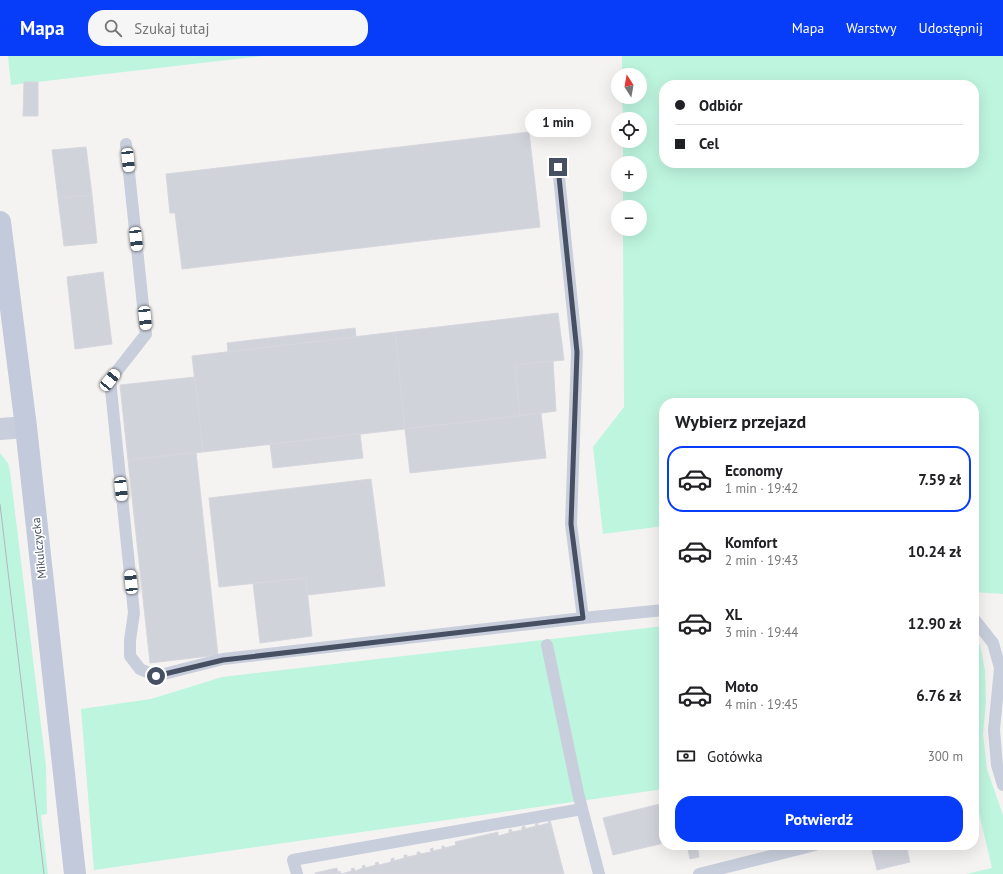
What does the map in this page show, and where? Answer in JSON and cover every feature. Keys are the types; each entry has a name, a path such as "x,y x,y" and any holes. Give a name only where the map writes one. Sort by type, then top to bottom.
{"main road":[{"name":"Mikulczycka","path":"0,222 26,427 75,874"}],"street":[{"path":"0,429 26,427"}],"lane":[{"path":"126,144 146,334 110,380 134,613 130,640 130,656 140,669 156,676 223,660 659,610"},
{"path":"558,167 577,352 571,524 583,618"},
{"path":"979,625 993,644 1000,668 994,730 997,765 1003,785"},
{"path":"547,646 582,809 599,874"},
{"path":"297,874 293,860 582,809"},
{"path":"699,874 795,850"}],"green space":[{"path":"8,56 263,56 11,85"},
{"path":"622,56 1003,56 1003,594 979,592 979,398 659,398 659,527 603,534 593,447 624,407 623,236 647,236 647,200 623,200 623,192 647,192 647,156 623,156 623,148 647,148 647,112 623,112 622,104 647,104 647,68 622,68"},
{"path":"0,453 8,463 10,471 46,766 47,814 41,815 48,874 0,874"},
{"path":"659,627 659,790 94,870 81,709 151,699 222,677"},
{"path":"979,644 985,671 986,702 983,734 987,769 1003,815 1003,874 966,874 992,868 979,813"}],"building":[{"path":"24,82 38,82 38,116 23,116"},
{"path":"529,132 540,227 182,269 175,213 170,213 166,174"},
{"path":"86,147 92,195 58,198 52,150"},
{"path":"92,195 97,243 64,246 58,198"},
{"path":"103,272 112,344 75,349 67,277"},
{"path":"558,313 564,360 515,365 520,416 405,429 395,332"},
{"path":"355,328 356,337 228,352 227,343"},
{"path":"395,332 405,429 203,452 192,356"},
{"path":"553,361 556,411 520,416 515,365"},
{"path":"195,377 203,452 128,460 120,385"},
{"path":"541,413 546,458 410,473 405,429"},
{"path":"360,434 363,458 273,468 270,444"},
{"path":"196,452 218,655 150,663 128,460"},
{"path":"371,479 385,586 308,595 306,578 219,587 209,498"},
{"path":"306,578 312,636 260,643 253,583"},
{"path":"659,804 659,844 613,855 603,818"},
{"path":"548,820 550,820 564,874 341,874 352,871 351,869 354,868 355,871 363,868 362,866 365,865 365,868 376,865 375,863 378,862 379,865 391,862 391,859 394,858 394,861 404,858 404,855 407,855 407,857 417,855 417,852 420,852 420,854 431,852 430,849 433,848 433,851 442,849 442,846 445,848 456,845 455,842 498,832 498,836 509,833 509,830 511,829 512,832 522,830 522,827 525,826 525,829 536,826 535,824 538,823 538,826 549,823"},
{"path":"688,850 698,850 699,857 690,859"},
{"path":"907,850 910,862 877,870 872,851"},
{"path":"337,868 338,874 315,874 315,873"}],"tram line":[{"path":"0,504 44,874"}],"route":[{"path":"156,676 223,660 583,618 571,524 577,352 558,167"}]}
